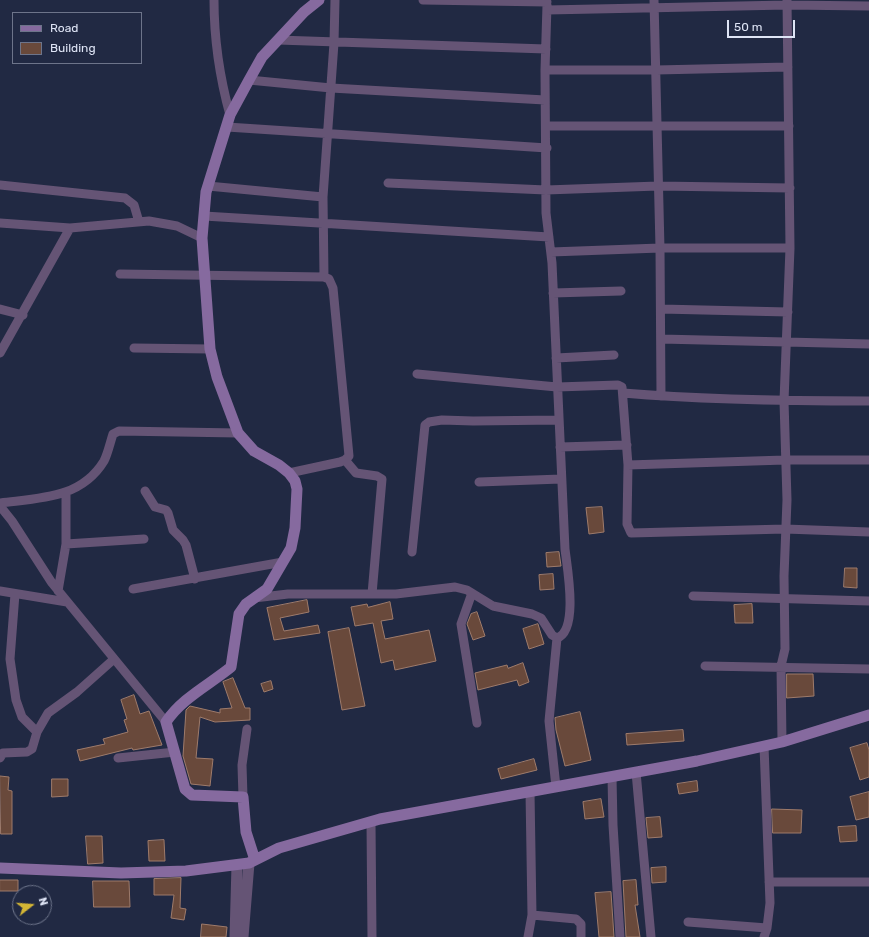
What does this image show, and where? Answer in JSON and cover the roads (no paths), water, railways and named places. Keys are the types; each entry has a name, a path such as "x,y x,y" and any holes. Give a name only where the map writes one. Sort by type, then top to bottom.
{"main road":[{"path":"252,862 246,832 243,797 192,795 188,793 183,783 166,722 172,713 194,694 231,667 239,614 246,604 267,589 291,548 295,528 297,489 296,481 289,473 279,465 254,451 238,433 217,378 210,349 202,238 208,186 230,115 262,57 304,12 319,0"},
{"path":"0,868 121,873 186,871 237,865 252,862 279,848 371,822 612,777 764,746 782,742 869,715"}],"street":[{"path":"214,0 214,38 222,86 230,115"},
{"path":"324,277 322,223 323,197 334,43 335,0"},
{"path":"423,0 547,4 787,3 869,6"},
{"path":"782,742 781,666 785,649 784,401 790,248 787,3"},
{"path":"547,4 544,100 546,126 546,213 551,252 561,479 565,549 570,589 570,614 566,631 563,636 557,638"},
{"path":"654,4 658,127 661,396"},
{"path":"278,40 546,50"},
{"path":"545,70 656,70 788,67"},
{"path":"249,80 331,88 544,100"},
{"path":"546,126 789,126"},
{"path":"227,127 546,148"},
{"path":"388,183 546,190 658,186 790,188"},
{"path":"0,185 125,198 134,205 139,222"},
{"path":"208,186 323,197"},
{"path":"204,216 549,237"},
{"path":"0,223 70,228 150,221 177,226 202,238"},
{"path":"0,354 70,228"},
{"path":"551,252 660,248 790,248"},
{"path":"120,274 324,277 328,279 333,288 349,456 345,460 289,473"},
{"path":"553,293 621,291"},
{"path":"0,309 23,315"},
{"path":"661,309 788,312"},
{"path":"661,339 869,344"},
{"path":"134,348 210,349"},
{"path":"556,358 614,355"},
{"path":"417,374 557,387 618,385 622,387 628,465 627,524 630,533 785,529 869,532"},
{"path":"623,393 784,401 869,401"},
{"path":"412,552 425,425 429,422 442,420 473,422 559,420"},
{"path":"166,722 58,591 0,504 66,493 95,473 105,459 113,434 119,431 238,433"},
{"path":"560,447 627,445"},
{"path":"345,460 356,474 377,476 382,479 372,594"},
{"path":"628,465 785,460 869,460"},
{"path":"479,482 561,479"},
{"path":"145,490 155,507 166,510 173,530 186,545 195,579"},
{"path":"58,591 66,544 66,493"},
{"path":"66,544 144,539"},
{"path":"133,589 283,562"},
{"path":"253,598 288,594 396,594 455,587 467,590 493,606 532,614 541,618 552,635 557,638"},
{"path":"0,591 67,602"},
{"path":"472,593 462,617 461,624 477,723"},
{"path":"15,594 10,659 16,700 22,717 37,732"},
{"path":"693,596 869,601"},
{"path":"556,787 549,722 557,638"},
{"path":"1,754 27,752 32,749 37,732 48,713 78,692 114,659"},
{"path":"705,666 869,668"},
{"path":"243,797 242,765 247,729"},
{"path":"688,922 766,933 770,903 764,746"},
{"path":"118,758 175,752"},
{"path":"636,772 651,937"},
{"path":"612,777 616,900 620,937"},
{"path":"528,937 534,915 530,792"},
{"path":"371,822 372,937"},
{"path":"243,937 252,862"},
{"path":"236,937 237,865"},
{"path":"769,882 869,882"},
{"path":"534,915 576,919 580,924 581,937"}]}
